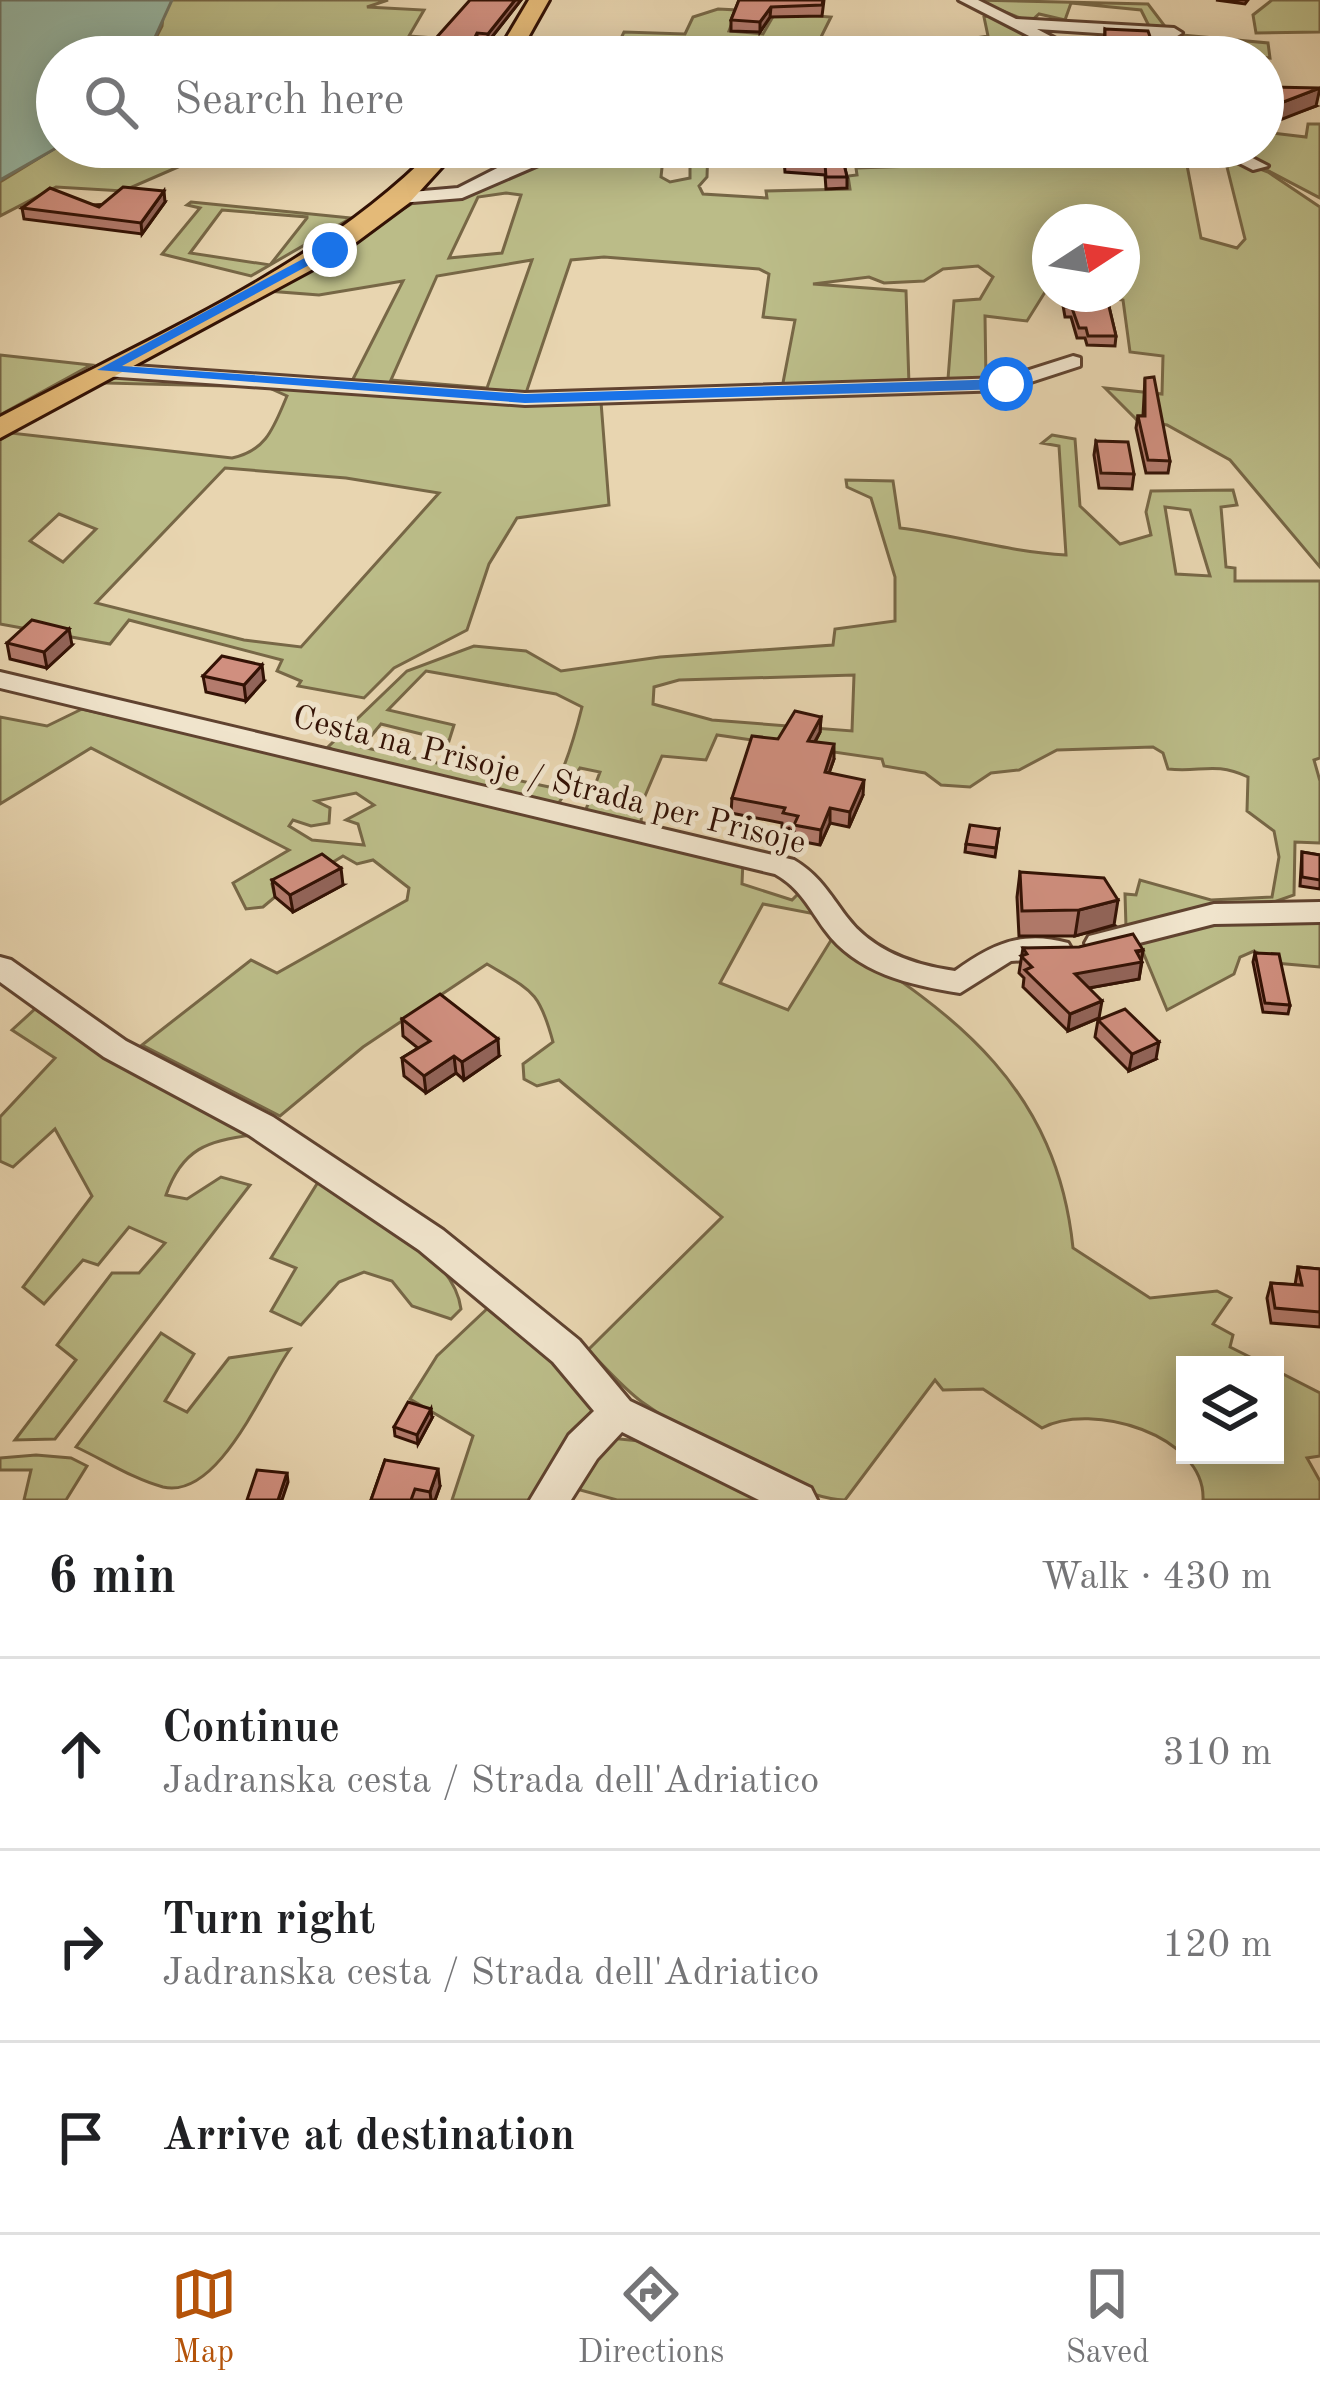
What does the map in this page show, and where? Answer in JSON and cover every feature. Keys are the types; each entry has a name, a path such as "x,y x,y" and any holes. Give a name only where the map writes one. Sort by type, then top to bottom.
{"main road":[{"path":"518,36 539,0"},
{"path":"0,429 330,250 400,198 429,168"}],"street":[{"path":"966,0 1042,36"},
{"path":"1017,23 1174,33"},
{"path":"400,198 462,194 520,168"},
{"path":"105,370 525,399 1006,384 1073,362"},
{"name":"Cesta na Prisoje / Strada per Prisoje","path":"0,680 784,867 813,882 836,924 864,951 913,976 960,982 1004,951 1076,950 1214,914 1320,912"},
{"path":"0,967 115,1049 261,1126 431,1240 566,1351 617,1412 797,1500"},
{"path":"550,1500 583,1447 617,1412"}],"green space":[{"path":"172,0 388,0 367,7 424,10 409,36 157,36 164,6"},
{"path":"975,0 1148,4 1167,29 1150,28 1141,10 1071,3 1065,20 1039,14 1030,22"},
{"path":"1272,0 1320,0 1320,32 1256,33 1253,15"},
{"path":"718,9 737,10 729,31 763,34 775,13 831,17 822,36 622,36 624,32 685,34 693,17"},
{"path":"989,15 1032,36 988,36 984,17"},
{"path":"1308,124 1320,124 1320,198 1263,168 1284,168 1284,134 1306,137"},
{"path":"36,160 36,168 176,168 123,191 56,187 0,216 0,182"},
{"path":"528,168 662,168 661,177 670,182 690,178 690,168 707,168 699,186 703,194 767,198 766,191 850,189 848,176 857,175 856,168 1188,168 1201,238 1237,248 1245,239 1227,168 1268,172 1320,207 1320,567 1230,460 1167,425 1137,420 1105,388 1162,394 1163,356 1130,352 1125,312 1140,312 1140,204 1032,204 1033,312 1027,321 985,316 986,380 948,379 954,301 980,299 993,277 978,266 943,269 924,281 884,283 869,277 813,284 906,291 909,385 782,388 795,320 763,317 769,274 759,269 604,257 571,260 525,396 351,383 403,281 319,295 268,291 413,203 450,198","holes":["521,195 502,253 449,258 478,197","532,260 487,388 391,380 437,276"]},
{"path":"187,205 351,218 270,265 251,276 162,254 200,208","holes":["222,210 307,217 270,265 190,253"]},
{"path":"0,355 91,365 0,415"},
{"path":"117,374 601,402 609,505 517,518 489,564 467,630 394,668 364,698 298,686 301,681 277,671 282,660 129,620 110,644 0,624 0,440 11,433 232,458 261,443 287,396 267,387 102,383","holes":["225,468 346,478 439,493 301,647 244,640 96,603","59,514 96,529 63,562 30,541"]},
{"path":"1052,435 1075,439 1080,506 1120,544 1151,535 1146,512 1151,491 1233,490 1237,505 1221,507 1226,567 1235,568 1235,581 1320,581 1320,758 1314,760 1320,781 1320,843 1295,842 1294,895 1257,908 1126,927 1125,894 1136,895 1140,880 1211,900 1272,897 1279,857 1274,831 1247,811 1248,777 1216,768 1168,769 1163,753 1153,747 1057,750 1019,770 991,773 970,787 941,785 925,773 884,766 882,759 717,735 706,760 662,756 642,803 641,825 585,812 600,772 580,768 557,806 342,755 328,747 407,671 474,646 526,651 561,671 660,657 833,645 835,629 895,621 895,577 871,498 847,487 846,480 893,481 900,528 1066,555 1059,446 1042,443","holes":["1165,507 1190,510 1210,576 1176,574","426,671 556,694 582,707 554,788 362,747 381,724 449,741 454,725 388,710","854,675 852,731 712,720 653,704 654,687 679,680"]},
{"path":"82,709 743,860 742,884 792,900 804,888 820,915 763,904 720,983 788,1010 833,937 879,966 960,1028 1023,1100 1063,1192 1073,1248 1150,1298 1217,1291 1231,1298 1213,1324 1233,1335 1230,1347 1248,1356 1176,1356 1176,1450 1142,1430 1115,1422 1063,1421 1042,1428 983,1389 943,1390 935,1380 845,1500 799,1489 741,1462 635,1396 588,1350 722,1217 559,1080 537,1086 524,1079 523,1064 553,1042 532,994 487,964 363,1047 280,1116 142,1045 251,960 277,973 407,900 409,888 373,860 357,864 343,856 280,878 272,884 275,897 263,907 246,909 233,883 289,850 91,748 0,804 0,717 47,726","holes":["356,793 374,805 346,820 358,824 364,845 312,840 289,826 293,820 311,826 329,823 330,808 316,801"]},
{"path":"1220,919 1320,919 1320,967 1275,963 1254,951 1240,957 1234,974 1167,1010 1138,940"},
{"path":"35,1009 106,1057 253,1135 210,1144 180,1167 166,1195 187,1199 221,1177 250,1185 55,1439 15,1440 76,1360 57,1345 112,1273 139,1273 165,1243 129,1227 98,1265 83,1260 44,1304 23,1287 92,1196 55,1129 13,1167 0,1161 0,1117 55,1058 12,1030"},
{"path":"320,1179 425,1251 455,1288 461,1309 451,1319 412,1306 392,1281 364,1272 339,1282 301,1325 271,1311 296,1268 271,1258"},
{"path":"489,1307 556,1361 595,1409 591,1428 542,1500 452,1500 473,1436 410,1399 437,1356"},
{"path":"161,1333 194,1354 165,1401 187,1412 229,1358 290,1349 221,1459 183,1486 152,1484 76,1447"},
{"path":"1284,1375 1320,1393 1320,1456 1307,1458 1320,1481 1320,1500 1203,1500 1199,1477 1190,1464 1284,1464"},
{"path":"610,1438 649,1442 762,1500 617,1500 569,1487"},
{"path":"0,1458 71,1458 87,1466 66,1500 24,1500 31,1470 0,1470"}],"shaded area":[{"path":"0,0 172,0 156,36 36,36 36,160 0,180"}],"building":[{"path":"470,0 515,0 488,34 438,36"},
{"path":"739,0 823,0 822,5 771,7 760,22 731,20"},
{"path":"1105,29 1148,31 1150,36 1105,36"},
{"path":"1284,87 1320,88 1284,102"},
{"path":"825,168 845,168 847,177 826,177"},
{"path":"123,187 164,191 141,223 22,208 50,188 99,207"},
{"path":"1073,312 1110,312 1116,336 1088,336 1086,328 1079,328"},
{"path":"1154,377 1170,461 1148,460 1138,416 1145,416 1145,378"},
{"path":"1096,441 1128,442 1134,474 1101,473"},
{"path":"32,620 69,629 44,652 7,643"},
{"path":"222,656 262,665 244,685 203,676"},
{"path":"795,711 821,717 808,741 834,744 825,772 864,780 850,812 830,808 821,830 794,825 798,816 783,813 785,808 732,798 752,736 778,739"},
{"path":"970,825 999,829 996,848 966,844"},
{"path":"1302,852 1320,855 1320,880 1302,877"},
{"path":"322,854 341,868 290,895 272,880"},
{"path":"1020,872 1104,878 1118,900 1079,910 1022,911"},
{"path":"1133,934 1143,950 1136,951 1142,962 1075,974 1102,1001 1070,1014 1025,970 1032,967 1021,956 1027,954 1023,948 1079,947"},
{"path":"1255,953 1279,954 1290,1005 1265,1003"},
{"path":"440,994 498,1039 462,1062 454,1056 424,1076 402,1058 430,1041 402,1019"},
{"path":"1125,1009 1159,1042 1132,1054 1098,1020"},
{"path":"1298,1267 1320,1269 1320,1312 1275,1308 1271,1283 1302,1285"},
{"path":"408,1402 431,1409 417,1435 394,1427"},
{"path":"385,1460 438,1469 430,1492 415,1489 411,1500 371,1500"},
{"path":"257,1470 287,1473 278,1500 247,1500"}],"route":[{"path":"330,250 105,370 525,399 1006,384"}]}
